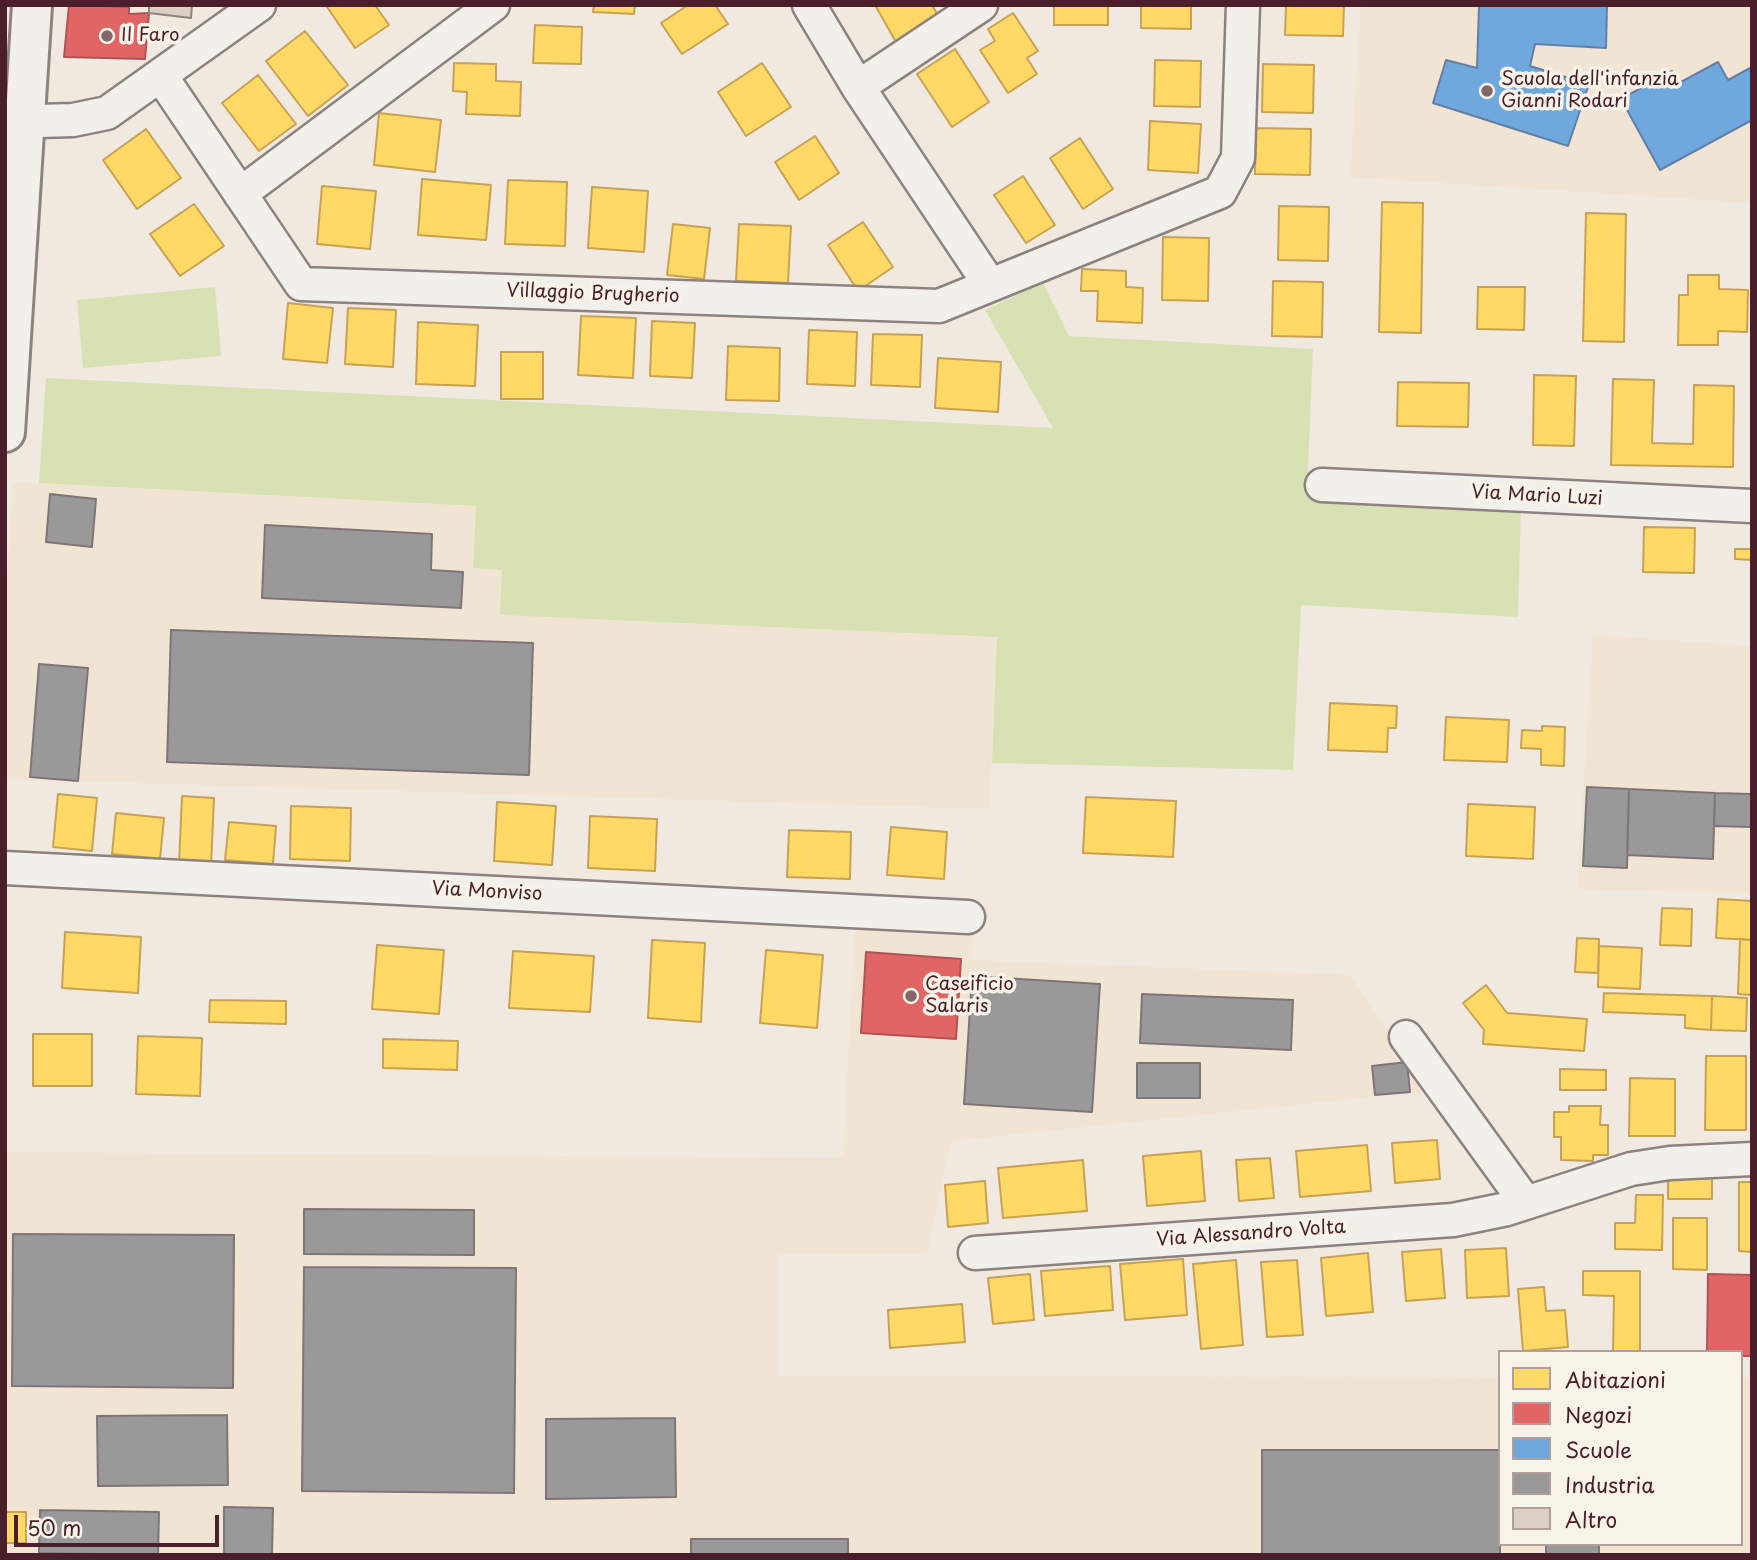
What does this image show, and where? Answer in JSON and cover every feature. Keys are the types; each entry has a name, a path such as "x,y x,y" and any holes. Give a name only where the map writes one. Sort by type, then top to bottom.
{"main road":[{"path":"5,432 14,122 32,5"}],"street":[{"path":"14,122 73,120 107,113 259,5"},
{"path":"240,194 492,5"},
{"path":"809,5 858,87 990,285"},
{"path":"858,87 981,5"},
{"name":"Villaggio Brugherio","path":"160,76 301,285 939,306 1220,191 1238,158 1243,5"},
{"name":"Via Mario Luzi","path":"1322,485 1752,506"},
{"name":"Via Monviso","path":"5,868 968,916"},
{"path":"1406,1037 1526,1203"},
{"name":"Via Alessandro Volta","path":"975,1253 1434,1222 1490,1214 1595,1179 1644,1167 1752,1159"}],"shaded area":[{"name":"Scuola dell'infanzia Gianni Rodari","path":"1361,5 1752,5 1752,203 1350,177"},
{"path":"13,482 476,506 473,568 502,570 500,615 998,637 989,809 5,779 5,609"},
{"path":"1593,635 1752,646 1752,893 1577,889"},
{"path":"855,926 973,934 971,960 1350,975 1429,1091 951,1141 927,1253 777,1255 777,1376 1498,1377 1498,1546 1743,1546 1743,1377 1752,1377 1752,1555 5,1555 5,1152 843,1158"}],"green space":[{"path":"1043,283 1069,336 1313,349 1307,495 1521,505 1518,617 1301,605 1293,770 992,763 997,637 500,615 502,570 473,568 476,506 39,483 46,378 1053,428 985,310"},
{"path":"215,287 221,356 83,368 77,300"}],"building: Abitazioni":[{"path":"375,5 389,25 355,48 327,7"},
{"path":"594,5 635,5 634,14 593,12"},
{"path":"688,5 715,5 728,24 682,54 661,23"},
{"path":"875,5 932,5 939,17 896,42"},
{"path":"1054,5 1108,5 1108,25 1054,25"},
{"path":"1141,5 1191,5 1191,29 1141,28"},
{"path":"1286,5 1344,5 1343,36 1285,35"},
{"path":"1013,13 1038,51 1027,58 1037,74 1008,93 980,50 995,41 988,29"},
{"path":"535,25 582,27 581,64 533,63"},
{"path":"305,31 348,85 308,116 266,61"},
{"path":"955,49 989,102 952,127 917,74"},
{"path":"1155,60 1201,61 1200,107 1154,106"},
{"path":"454,63 496,64 496,81 521,82 520,116 466,114 467,92 453,91"},
{"path":"762,63 791,107 746,136 718,92"},
{"path":"1263,64 1314,65 1313,113 1262,112"},
{"path":"258,75 296,124 259,151 222,103"},
{"path":"379,113 441,120 435,172 374,165"},
{"path":"1150,121 1201,124 1198,173 1148,170"},
{"path":"1256,128 1311,129 1310,175 1255,174"},
{"path":"146,129 181,178 137,209 103,160"},
{"path":"815,136 839,173 799,200 775,162"},
{"path":"1080,138 1113,189 1083,209 1050,158"},
{"path":"1023,176 1055,225 1026,243 994,195"},
{"path":"422,179 491,185 486,240 418,235"},
{"path":"508,180 567,182 565,246 505,244"},
{"path":"322,186 376,191 370,249 317,244"},
{"path":"592,187 648,191 644,252 588,248"},
{"path":"1382,202 1423,203 1421,333 1379,332"},
{"path":"194,204 224,246 180,276 150,234"},
{"path":"1279,206 1329,207 1328,261 1278,260"},
{"path":"1586,213 1626,214 1624,342 1583,341"},
{"path":"863,222 893,267 858,291 828,245"},
{"path":"673,224 710,228 704,279 667,275"},
{"path":"739,224 791,226 788,283 736,281"},
{"path":"1163,237 1209,238 1208,301 1162,300"},
{"path":"1082,269 1126,271 1126,287 1143,288 1142,323 1097,321 1098,291 1081,291"},
{"path":"1688,275 1719,275 1719,289 1748,290 1747,332 1718,331 1718,345 1678,345 1679,295 1688,295"},
{"path":"1273,281 1323,282 1322,337 1272,336"},
{"path":"1478,287 1525,287 1524,330 1477,329"},
{"path":"288,303 333,308 327,363 283,359"},
{"path":"348,308 396,310 393,367 345,364"},
{"path":"581,316 636,318 633,378 578,375"},
{"path":"652,321 695,323 692,378 650,376"},
{"path":"418,322 478,325 475,386 416,384"},
{"path":"809,330 857,332 855,386 807,384"},
{"path":"873,334 922,335 920,387 871,385"},
{"path":"728,346 780,348 779,401 726,400"},
{"path":"501,352 543,352 543,399 501,399"},
{"path":"938,358 1001,362 998,412 935,408"},
{"path":"1534,375 1576,376 1574,446 1533,445"},
{"path":"1613,379 1654,380 1652,443 1693,444 1694,385 1734,386 1733,467 1611,465"},
{"path":"1398,382 1469,383 1468,427 1397,426"},
{"path":"1644,527 1695,528 1694,573 1643,572"},
{"path":"1735,549 1752,549 1752,560 1735,559"},
{"path":"1330,703 1397,706 1396,728 1388,728 1387,752 1328,750"},
{"path":"1446,717 1509,720 1507,762 1444,760"},
{"path":"1542,726 1565,727 1564,766 1541,765 1541,749 1521,748 1522,730 1542,731"},
{"path":"58,794 97,798 92,851 53,847"},
{"path":"182,796 214,798 211,865 179,864"},
{"path":"1086,797 1176,801 1173,857 1083,853"},
{"path":"497,802 556,806 552,865 494,861"},
{"path":"1468,804 1535,807 1533,859 1466,856"},
{"path":"291,806 351,808 350,861 290,859"},
{"path":"116,813 164,818 160,859 112,854"},
{"path":"590,816 657,819 655,871 588,868"},
{"path":"229,822 276,826 273,864 225,860"},
{"path":"891,827 947,832 944,879 887,875"},
{"path":"789,830 851,832 850,879 787,877"},
{"path":"1718,899 1752,901 1752,940 1716,938"},
{"path":"1662,908 1692,909 1691,946 1660,945"},
{"path":"65,932 141,937 138,993 62,988"},
{"path":"1577,938 1599,939 1598,973 1575,972"},
{"path":"1740,939 1752,940 1752,995 1738,994"},
{"path":"652,940 705,943 701,1022 648,1018"},
{"path":"377,945 444,950 439,1014 372,1009"},
{"path":"1599,946 1642,948 1640,989 1598,987"},
{"path":"766,950 823,955 817,1028 760,1023"},
{"path":"513,951 594,956 590,1012 509,1008"},
{"path":"1486,985 1507,1013 1587,1019 1584,1051 1483,1044 1484,1030 1463,1003"},
{"path":"1604,993 1712,996 1711,1030 1685,1028 1685,1015 1603,1012"},
{"path":"1712,996 1747,998 1746,1031 1711,1030"},
{"path":"210,1000 286,1001 286,1024 209,1022"},
{"path":"33,1034 92,1034 92,1086 33,1086"},
{"path":"138,1036 202,1038 200,1096 136,1094"},
{"path":"383,1039 458,1041 457,1070 383,1068"},
{"path":"1706,1056 1746,1056 1746,1130 1705,1130"},
{"path":"1560,1069 1606,1070 1606,1090 1560,1090"},
{"path":"1630,1078 1675,1079 1675,1136 1629,1136"},
{"path":"1569,1106 1601,1106 1600,1125 1608,1125 1608,1155 1593,1155 1593,1161 1561,1160 1561,1137 1554,1137 1554,1112 1569,1112"},
{"path":"1437,1140 1440,1179 1395,1183 1392,1143"},
{"path":"1367,1145 1371,1191 1300,1197 1296,1151"},
{"path":"1201,1151 1205,1201 1147,1206 1143,1156"},
{"path":"1270,1158 1274,1198 1239,1201 1236,1160"},
{"path":"1083,1160 1087,1211 1003,1218 998,1168"},
{"path":"1668,1177 1712,1178 1712,1199 1668,1199"},
{"path":"985,1181 988,1223 948,1227 945,1185"},
{"path":"1739,1182 1752,1182 1752,1252 1739,1251"},
{"path":"1636,1195 1663,1195 1662,1250 1615,1249 1615,1223 1635,1223"},
{"path":"1673,1218 1707,1218 1707,1270 1673,1269"},
{"path":"1506,1248 1509,1296 1467,1298 1465,1250"},
{"path":"1441,1249 1445,1298 1406,1301 1402,1252"},
{"path":"1368,1253 1373,1312 1326,1316 1321,1258"},
{"path":"1183,1259 1187,1315 1125,1320 1120,1264"},
{"path":"1236,1260 1243,1345 1201,1349 1193,1264"},
{"path":"1297,1260 1303,1335 1267,1337 1261,1262"},
{"path":"1110,1266 1113,1310 1045,1316 1041,1271"},
{"path":"1583,1271 1640,1271 1640,1350 1613,1350 1614,1296 1583,1295"},
{"path":"1030,1274 1034,1320 993,1324 988,1278"},
{"path":"1544,1287 1546,1311 1565,1310 1568,1347 1523,1350 1518,1289"},
{"path":"962,1304 965,1342 890,1348 888,1310"},
{"path":"5,1512 26,1512 26,1543 5,1543"}],"building: Negozi":[{"name":"Il Faro","path":"69,5 129,7 129,14 149,13 145,59 64,57"},
{"name":"Caseificio Salaris","path":"866,952 961,959 956,1039 861,1033"},
{"path":"1708,1274 1752,1275 1752,1356 1743,1356 1743,1350 1707,1350"}],"building: Scuole":[{"path":"1479,5 1607,5 1606,48 1535,44 1530,66 1589,84 1568,146 1433,103 1446,60 1477,68"},
{"path":"1718,62 1728,80 1752,67 1752,120 1660,170 1621,99 1672,71 1679,83"}],"building: Industria":[{"path":"50,494 96,499 92,547 46,542"},
{"path":"265,525 432,534 431,570 463,572 461,608 262,598"},
{"path":"171,630 533,643 529,775 167,762"},
{"path":"39,664 88,668 78,781 30,777"},
{"path":"1587,787 1629,789 1627,868 1583,866"},
{"path":"1629,789 1715,793 1713,859 1627,855"},
{"path":"1715,793 1752,794 1752,827 1714,826"},
{"path":"972,976 1100,984 1092,1112 964,1104"},
{"path":"1142,994 1293,1000 1291,1050 1140,1043"},
{"path":"1407,1062 1410,1092 1375,1095 1372,1066"},
{"path":"1137,1063 1200,1063 1200,1098 1137,1098"},
{"path":"304,1209 474,1210 474,1255 304,1254"},
{"path":"13,1234 234,1235 233,1388 12,1386"},
{"path":"304,1267 516,1268 514,1493 302,1491"},
{"path":"227,1415 228,1485 98,1486 97,1416"},
{"path":"675,1418 676,1497 546,1499 546,1419"},
{"path":"1262,1450 1498,1450 1500,1555 1262,1555"},
{"path":"224,1507 273,1508 272,1555 224,1555"},
{"path":"40,1510 159,1512 158,1555 39,1553"},
{"path":"691,1539 848,1539 848,1555 691,1555"},
{"path":"1546,1546 1599,1546 1599,1555 1546,1555"}],"building: Altro":[{"path":"149,5 192,5 191,18 149,13"}],"place":[{"name":"Il Faro","path":"107,36"},
{"name":"Scuola dell'infanzia Gianni Rodari","path":"1487,91"},
{"name":"Caseificio Salaris","path":"911,996"}]}
